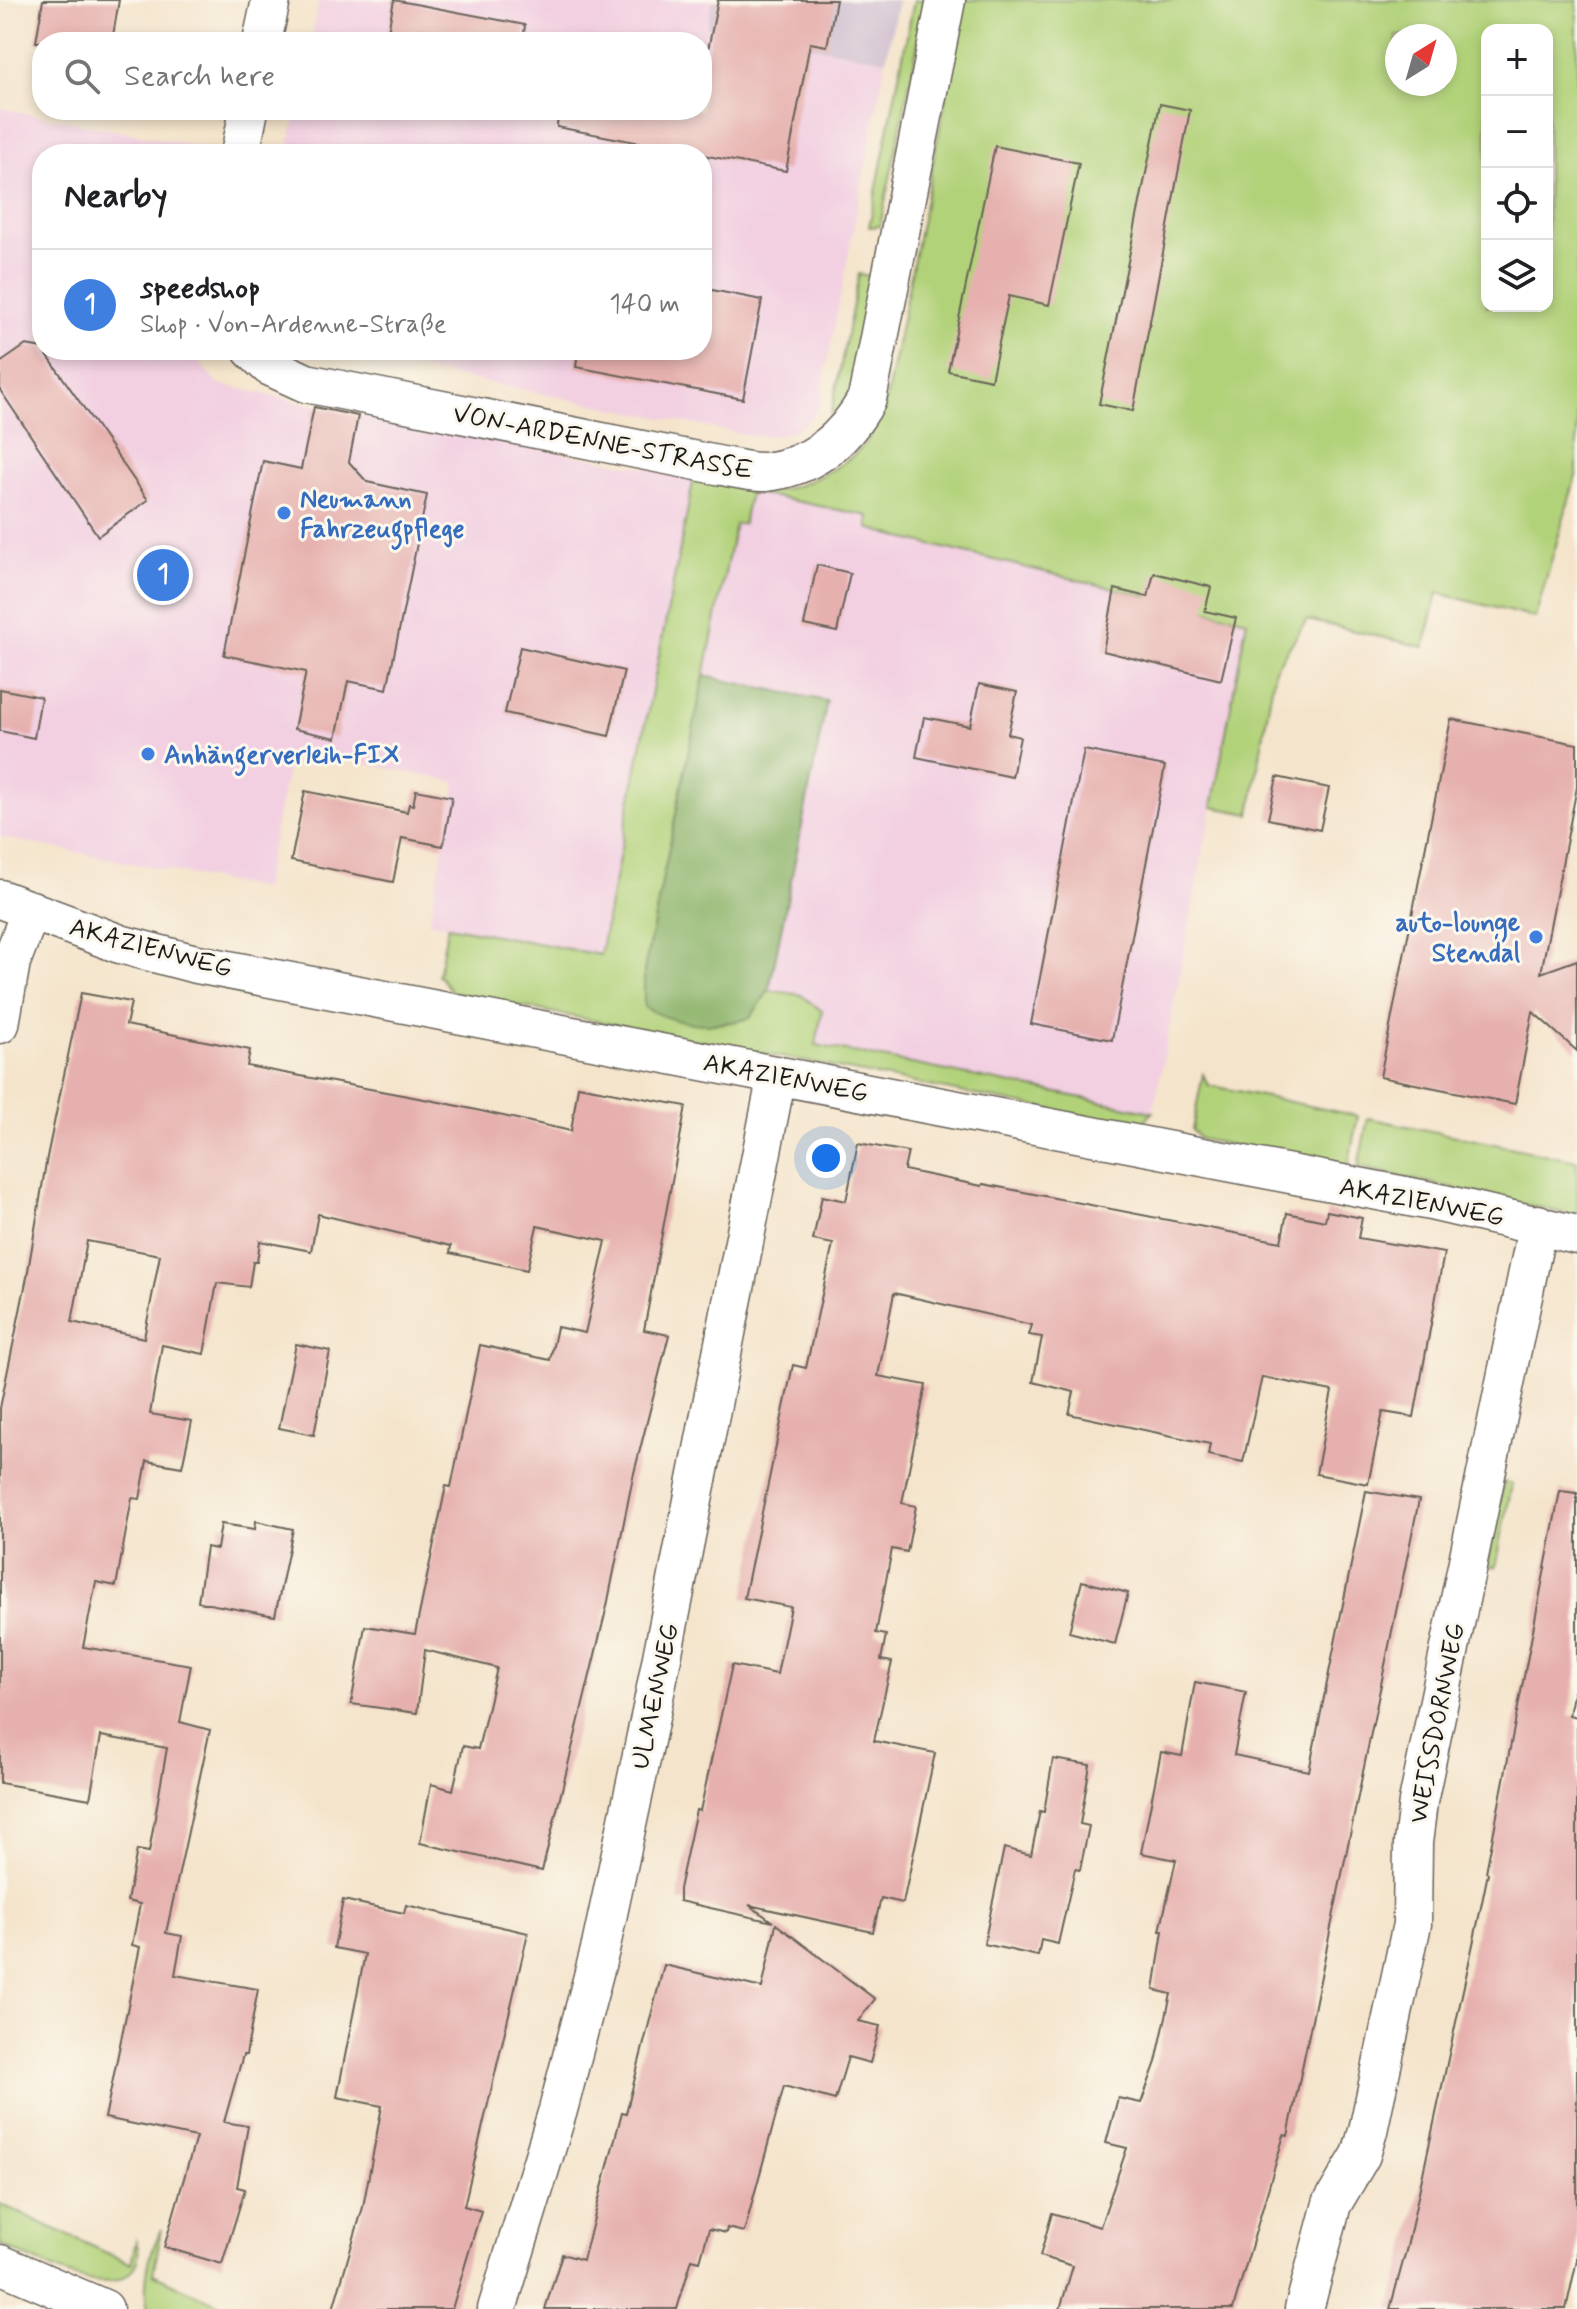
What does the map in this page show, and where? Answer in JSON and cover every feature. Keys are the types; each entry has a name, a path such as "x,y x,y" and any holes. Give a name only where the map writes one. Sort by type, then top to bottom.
{"street":[{"path":"264,32 271,0"},
{"name":"VON-ARDENNE-STRASSE","path":"263,360 306,383 722,466 764,472 801,463 832,445 853,424 867,399 946,0"},
{"path":"242,144 247,120"},
{"path":"0,1024 11,962 16,904"},
{"name":"AKAZIENWEG","path":"16,904 120,944 192,963 1431,1201 1577,1235"},
{"name":"ULMENWEG","path":"497,2309 558,2110 601,1946 652,1708 777,1075"},
{"name":"WEISSDORNWEG","path":"1304,2309 1332,2204 1361,2155 1372,2116 1412,1924 1413,1843 1418,1802 1538,1224"},
{"path":"0,2264 104,2309"}],"shaded area":[{"path":"319,0 713,0 708,27 886,60 819,406 811,418 795,430 777,436 752,436 374,360 712,360 712,144 289,144 295,120 712,120 712,32 313,32"},
{"path":"713,0 898,0 886,60 707,27"},
{"path":"0,108 32,114 32,120 62,120 185,144 32,144 32,360 198,360 218,384 358,415 694,477 600,955 429,922 456,782 291,749 263,889 0,837"},
{"path":"749,491 870,516 868,528 906,539 1248,620 1153,1112 815,1045 801,995 769,990 827,702 704,676 735,523 743,523"}],"green space":[{"path":"914,0 927,0 880,226 869,227"},
{"path":"965,0 1577,0 1577,472 1535,618 1438,593 1424,647 1307,620 1275,669 1250,814 1212,807 1247,620 906,539 868,528 869,516 750,492 743,524 735,524 644,971 644,1007 750,1018 769,990 801,995 822,1011 816,1045 1153,1112 1140,1127 453,993 438,975 448,926 600,955 694,477 759,491 793,487 844,462 863,446 874,430 886,401"},
{"path":"859,274 871,276 856,376 849,395 830,420"},
{"path":"704,676 827,701 769,990 750,1018 709,1024 669,1018 644,1007 644,971"},
{"path":"1203,1074 1208,1085 1358,1116 1348,1166 1200,1139 1192,1130"},
{"path":"1368,1118 1577,1161 1577,1216 1358,1167"},
{"path":"1504,1482 1512,1484 1496,1567 1488,1566"},
{"path":"0,2204 131,2264 136,2241 136,2263 120,2279 105,2282 68,2275 49,2267 0,2244"},
{"path":"162,2229 153,2274 228,2309 148,2309 148,2268"}],"building":[{"path":"43,0 119,0 114,32 38,32"},
{"path":"394,0 525,25 524,32 388,32"},
{"path":"718,0 836,0 827,46 810,43 786,171 712,157 712,144 645,144 557,127 557,120 712,120 712,32"},
{"path":"1160,104 1190,110 1133,411 1099,404"},
{"path":"995,146 1079,163 1049,305 1009,296 991,380 948,371"},
{"path":"712,290 762,300 743,399 576,367 577,360 712,360"},
{"path":"26,345 32,346 32,360 50,360 148,500 98,536 0,390 0,363"},
{"path":"314,407 358,416 349,462 367,482 427,495 387,689 348,681 336,738 294,729 306,672 224,655 263,461 301,469"},
{"path":"817,565 850,573 837,632 804,625"},
{"path":"1154,573 1211,587 1205,611 1236,618 1221,680 1103,651 1115,589 1148,597"},
{"path":"520,647 624,671 609,736 505,713"},
{"path":"979,684 1017,692 1008,734 1020,737 1012,777 916,757 924,717 970,726"},
{"path":"0,689 41,697 34,738 0,731"},
{"path":"1451,719 1577,744 1577,787 1541,973 1577,960 1577,1051 1533,1012 1515,1104 1380,1077"},
{"path":"1084,750 1165,766 1112,1040 1031,1024"},
{"path":"1277,777 1329,788 1320,830 1268,819"},
{"path":"416,790 452,797 443,846 402,838 393,882 291,861 305,791 407,812 409,804 413,805"},
{"path":"81,993 131,1002 126,1025 250,1050 247,1066 445,1103 571,1131 578,1086 686,1106 644,1330 669,1335 542,1871 420,1843 431,1784 453,1790 463,1746 478,1749 497,1668 425,1650 417,1713 351,1704 365,1626 415,1634 446,1486 451,1487 480,1345 550,1360 557,1327 585,1333 606,1241 537,1226 527,1270 450,1253 451,1246 318,1214 311,1251 260,1241 249,1287 217,1283 204,1354 162,1345 150,1414 192,1421 182,1467 147,1461 140,1499 132,1498 116,1586 96,1582 83,1647 191,1665 180,1722 210,1730 166,1933 182,1936 175,1975 258,1989 246,2055 243,2055 224,2122 248,2126 237,2187 245,2189 222,2264 164,2247 196,2137 105,2118 140,1947 132,1945 140,1904 127,1901 137,1850 149,1852 167,1748 101,1736 90,1799 0,1783 0,1408 27,1277 47,1157","holes":["87,1241 160,1255 144,1338 72,1322"]},
{"path":"858,1143 908,1152 904,1170 1281,1242 1287,1213 1325,1221 1327,1211 1362,1218 1358,1238 1444,1253 1414,1417 1383,1412 1368,1484 1316,1474 1332,1391 1262,1377 1243,1462 1208,1455 1210,1444 1069,1414 1074,1392 1033,1382 1042,1337 1029,1335 1032,1325 894,1293 878,1376 926,1385 902,1503 916,1506 907,1552 892,1549 876,1633 886,1635 881,1660 892,1662 874,1741 935,1753 903,1903 881,1898 873,1932 749,1905 773,1922 679,1901 696,1810 700,1811 732,1665 777,1674 791,1607 744,1598 793,1365 806,1368 833,1244 813,1240 822,1196 846,1201"},
{"path":"296,1344 330,1351 314,1435 279,1428"},
{"path":"1366,1491 1419,1500 1288,2136 1284,2135 1233,2309 1060,2309 1073,2266 1040,2256 1052,2213 1100,2227 1127,2148 1106,2143 1118,2098 1141,2103 1156,2062 1171,1994 1154,1990 1163,1931 1160,1931 1176,1860 1141,1853 1161,1752 1182,1756 1195,1682 1246,1692 1234,1755 1309,1771"},
{"path":"1560,1491 1577,1493 1577,1675 1569,1715 1577,1717 1577,2260 1566,2309 1390,2309 1407,2247 1480,1912"},
{"path":"256,1521 293,1529 275,1616 198,1602 206,1547 217,1549 221,1524 255,1529"},
{"path":"1082,1581 1128,1593 1115,1644 1069,1632"},
{"path":"1053,1759 1090,1765 1080,1824 1089,1826 1080,1870 1075,1869 1058,1944 1041,1940 1038,1956 984,1944 1004,1848 1031,1855 1040,1811 1044,1812"},
{"path":"343,1900 404,1913 406,1905 528,1933 464,2206 481,2211 452,2309 333,2309 363,2207 382,2106 337,2097 365,1954 334,1948"},
{"path":"776,1924 875,1999 858,2021 880,2026 870,2063 848,2057 835,2100 784,2086 744,2232 727,2228 726,2233 709,2229 700,2261 692,2259 677,2309 545,2309 562,2254 583,2260 622,2112 626,2113 664,1965 762,1988"}],"place":[{"name":"Neumann Fahrzeugpflege","path":"284,513"},
{"name":"speedshop","path":"163,575"},
{"name":"Anhängerverleih-FIX","path":"148,754"},
{"name":"auto-lounge Stendal","path":"1536,937"}]}
